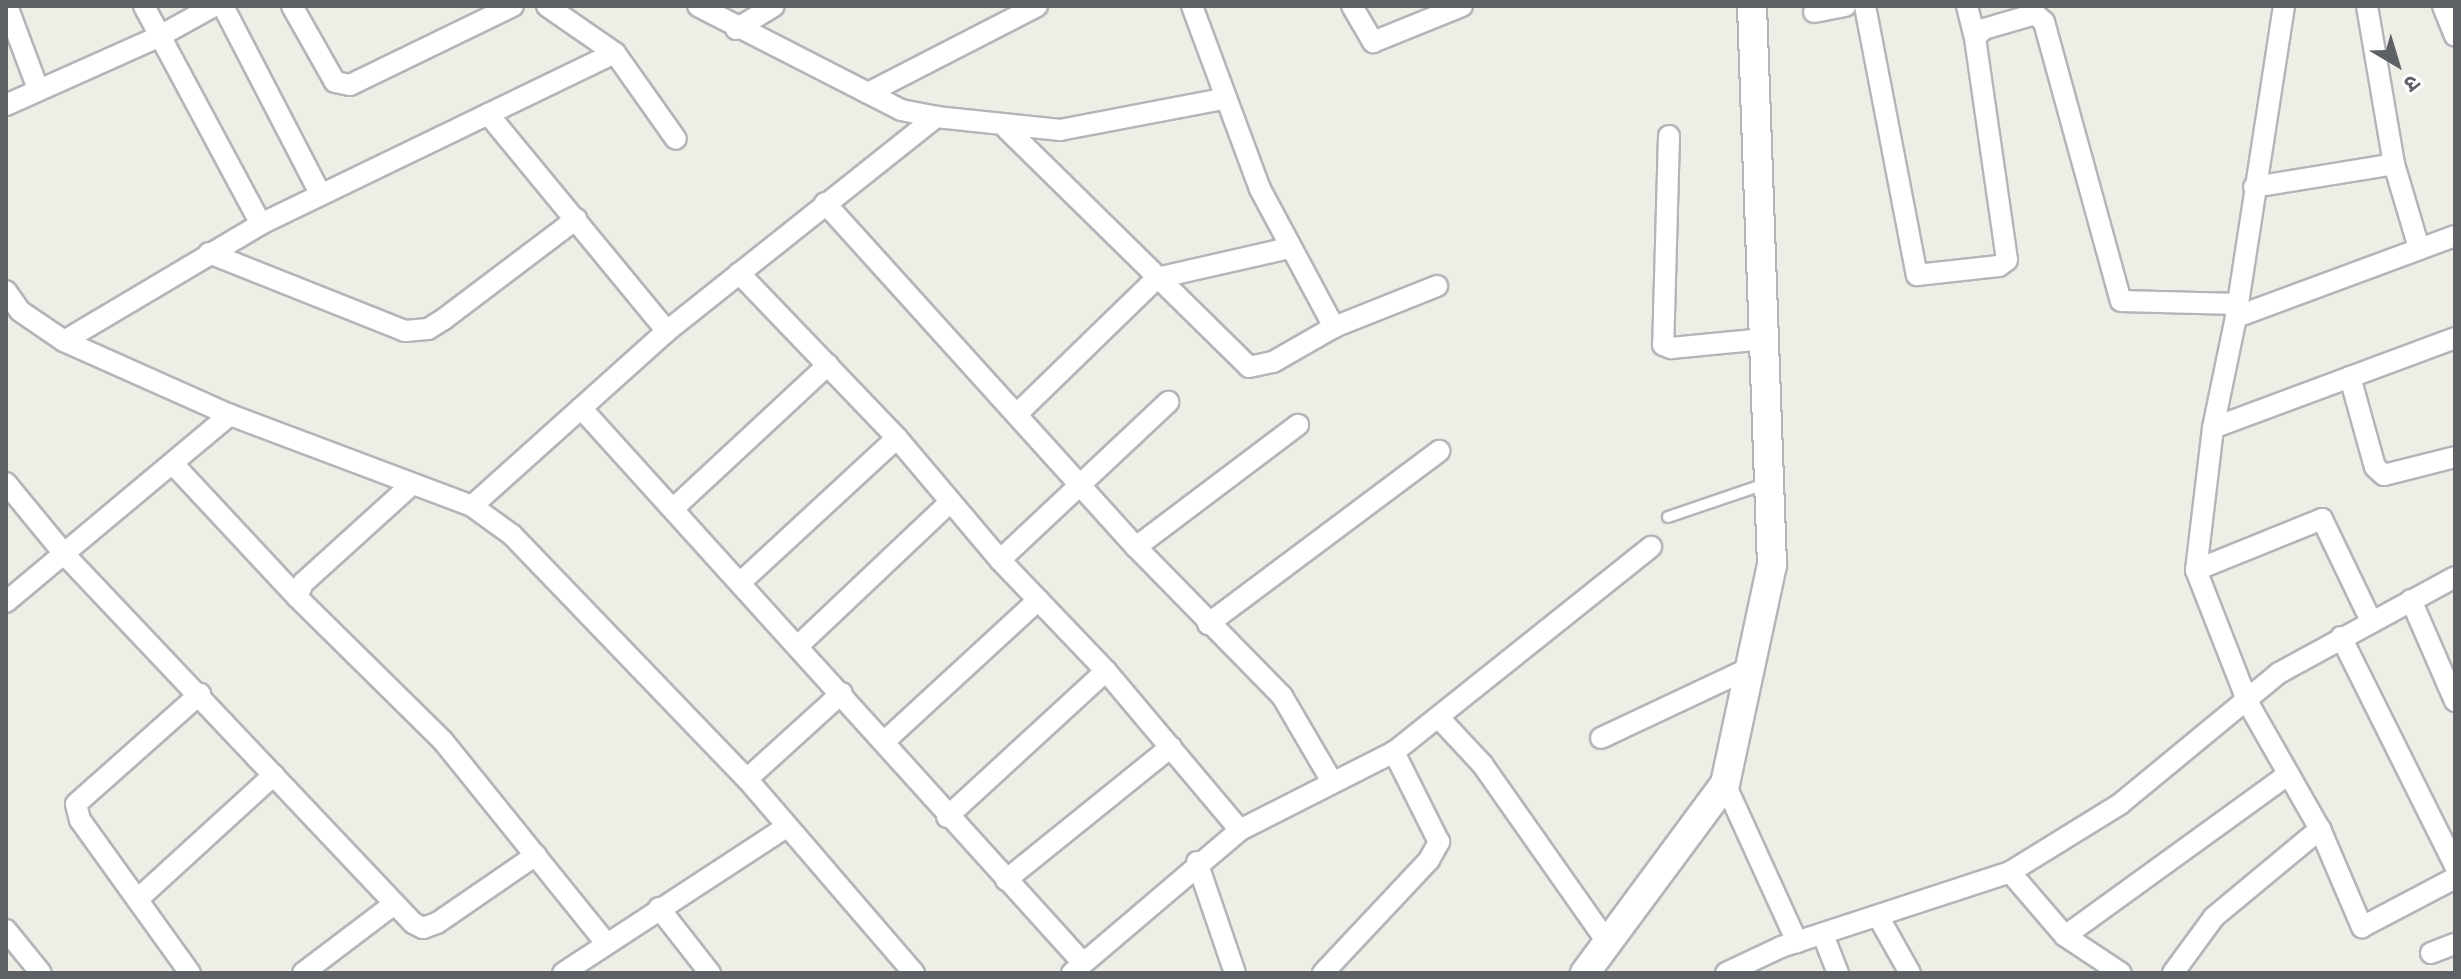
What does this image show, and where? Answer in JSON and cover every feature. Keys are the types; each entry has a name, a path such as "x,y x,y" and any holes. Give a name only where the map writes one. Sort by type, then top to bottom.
{"street":[{"path":"7,6 38,89"},
{"path":"144,6 261,224"},
{"path":"6,105 158,37 214,6"},
{"path":"223,6 320,193"},
{"path":"292,6 335,82 350,85 513,6"},
{"path":"547,6 615,53 676,139"},
{"path":"698,6 736,29 901,110 936,117 1007,129 1103,125 1223,99"},
{"path":"736,29 774,6"},
{"path":"868,93 1037,6"},
{"path":"1192,6 1223,99 1289,248 1334,327"},
{"path":"1352,6 1373,42 1462,6"},
{"path":"1585,973 1725,784 1772,565 1752,6"},
{"path":"1814,12 1845,6"},
{"path":"1865,6 1912,267 1920,276 1999,266 2007,260 1975,37 1967,6"},
{"path":"2284,6 2236,310 2213,428 2196,570 2248,703 2320,829 2362,927 2455,878"},
{"path":"2367,6 2394,164 2419,248"},
{"path":"2443,6 2455,36"},
{"path":"1975,37 1984,29 2028,15 2044,22 2121,301 2236,310 2455,236"},
{"path":"64,341 209,253 320,193 615,53"},
{"path":"488,114 667,331"},
{"path":"472,506 667,331 936,117"},
{"path":"1007,129 1249,367 1273,362 1334,327 1437,286"},
{"path":"1669,136 1663,345 1671,348 1765,339"},
{"path":"2254,187 2394,164"},
{"path":"825,203 1136,547 1296,714 1331,780"},
{"path":"209,253 405,331 428,329 576,219"},
{"path":"1017,414 1157,278 1289,248"},
{"path":"739,273 897,438 1000,560 1106,671 1240,830"},
{"path":"6,291 13,316 64,341 230,415 410,486 472,506 543,564 747,779 914,973"},
{"path":"2213,428 2455,338"},
{"path":"675,507 828,365"},
{"path":"2350,377 2375,467 2384,475 2455,457"},
{"path":"1000,560 1168,402"},
{"path":"581,408 886,740 947,817 1006,880 1077,968 1197,862 1240,830 1331,780 1394,752 1440,719 1651,547"},
{"path":"6,602 66,556 230,415"},
{"path":"1136,547 1298,425"},
{"path":"742,581 897,438"},
{"path":"1208,624 1439,451"},
{"path":"174,465 297,597 443,741 605,942"},
{"path":"6,483 66,556 200,694 413,923 430,927 536,855"},
{"path":"297,597 303,583 410,486"},
{"path":"799,645 949,503"},
{"path":"2196,570 2322,519 2371,621"},
{"path":"1726,973 1752,967 1797,942 1879,918 2010,872 2120,804 2248,703 2279,673 2455,577"},
{"path":"886,740 1038,600"},
{"path":"2411,600 2455,701"},
{"path":"2341,637 2455,866"},
{"path":"1601,738 1750,668"},
{"path":"947,817 1106,671"},
{"path":"747,779 842,693"},
{"path":"190,973 80,820 76,804 200,694"},
{"path":"1440,719 1482,764 1608,943"},
{"path":"1006,880 1171,747"},
{"path":"1323,973 1429,860 1439,842 1394,752"},
{"path":"2065,936 2289,774"},
{"path":"138,899 274,775"},
{"path":"1725,784 1797,942"},
{"path":"563,973 605,942 786,827"},
{"path":"2173,973 2214,917 2320,829"},
{"path":"1197,862 1235,973"},
{"path":"2010,872 2065,936 2121,973"},
{"path":"303,973 393,905"},
{"path":"659,908 710,973"},
{"path":"1879,918 1910,973"},
{"path":"6,930 41,973"},
{"path":"1823,935 1838,973"},
{"path":"2431,953 2455,944"}],"lane":[{"path":"1668,517 1770,482"}]}
